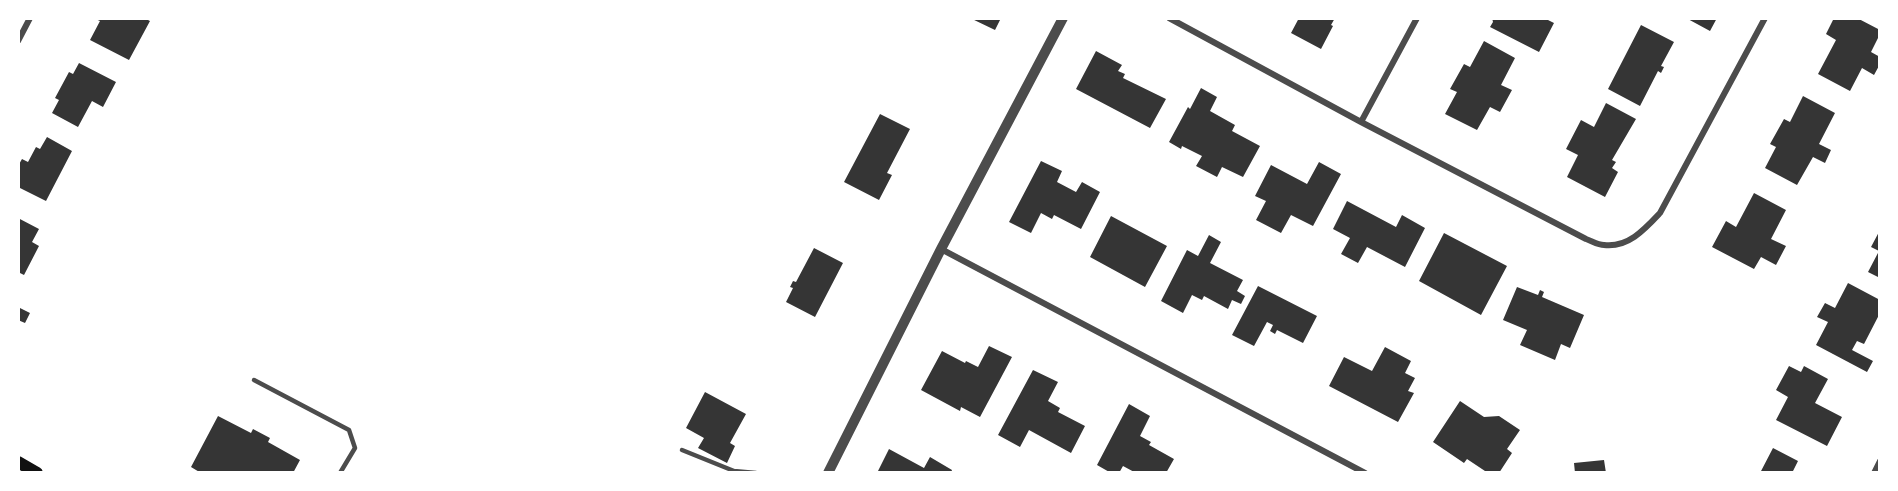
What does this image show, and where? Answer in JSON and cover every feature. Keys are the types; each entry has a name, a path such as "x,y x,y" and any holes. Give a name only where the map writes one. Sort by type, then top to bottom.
{"main road":[{"path":"18,462 37,473"}],"street":[{"path":"18,41 30,18"},
{"path":"828,473 941,249 1063,18"},
{"path":"1169,18 1361,122 1586,239 1604,245 1622,244 1642,232 1660,213 1765,18"},
{"path":"1361,122 1417,18"},
{"path":"941,249 1365,473"},
{"path":"1874,473 1880,461"}],"lane":[{"path":"254,380 349,430 355,448 340,473"},
{"path":"682,450 735,471 756,473"}],"building":[{"path":"93,18 144,18 150,21 129,60 90,40 100,21"},
{"path":"970,18 1001,18 995,30"},
{"path":"1299,18 1335,18 1321,49 1291,33"},
{"path":"1492,18 1544,18 1554,23 1539,52 1490,27 1493,22"},
{"path":"1686,18 1717,18 1710,31"},
{"path":"1834,18 1857,18 1880,30 1871,52 1880,57 1880,64 1874,75 1862,68 1850,91 1818,74 1836,40 1826,34"},
{"path":"1641,25 1674,42 1661,66 1664,67 1661,73 1658,71 1640,106 1608,89"},
{"path":"1484,41 1515,58 1501,85 1512,90 1500,112 1490,107 1477,130 1445,114 1457,92 1450,89 1464,64 1470,67"},
{"path":"1096,51 1122,65 1118,71 1125,74 1123,78 1166,99 1150,128 1076,89"},
{"path":"79,63 116,82 103,107 92,101 78,127 52,113 59,100 55,98 69,72 73,74"},
{"path":"1201,88 1217,97 1210,111 1235,125 1232,131 1260,146 1243,177 1222,167 1217,177 1196,166 1202,156 1169,142"},
{"path":"1803,96 1835,113 1819,144 1831,150 1825,163 1813,157 1797,185 1765,168 1776,147 1770,144 1784,119 1790,122"},
{"path":"1606,103 1636,119 1612,160 1616,162 1612,168 1618,172 1605,197 1567,177 1578,155 1566,149 1581,120 1594,127"},
{"path":"880,114 910,129 887,173 892,175 879,200 844,182"},
{"path":"47,137 72,151 46,201 18,187 18,166 22,159 28,162 36,147 40,149"},
{"path":"1041,161 1062,171 1057,182 1076,192 1082,182 1100,192 1081,229 1054,215 1052,219 1041,213 1031,233 1009,222"},
{"path":"1319,162 1341,174 1313,226 1291,215 1281,233 1256,220 1266,201 1255,196 1271,165 1307,184"},
{"path":"1754,193 1786,210 1771,239 1786,246 1776,265 1761,257 1754,269 1712,247 1726,221 1736,227"},
{"path":"1347,201 1396,227 1402,215 1425,228 1405,267 1367,247 1358,263 1341,254 1350,238 1333,229"},
{"path":"1111,216 1167,246 1145,287 1090,257"},
{"path":"18,218 39,229 32,242 39,246 24,275 18,272"},
{"path":"1880,230 1880,278 1868,272 1879,251 1871,247"},
{"path":"1444,233 1507,266 1481,315 1419,281"},
{"path":"1209,235 1221,242 1210,263 1243,280 1237,291 1245,296 1241,304 1232,300 1228,309 1204,296 1202,300 1192,295 1183,313 1161,301 1187,250 1198,256"},
{"path":"814,248 843,263 815,317 786,302 793,288 790,287 793,281 796,282"},
{"path":"1848,283 1880,300 1880,313 1864,344 1857,341 1852,350 1873,361 1867,372 1816,345 1828,322 1817,317 1825,303 1835,308"},
{"path":"1258,286 1317,316 1303,343 1277,330 1275,334 1270,331 1273,325 1267,322 1254,346 1232,335"},
{"path":"1517,287 1538,295 1540,290 1544,292 1542,297 1584,315 1570,348 1561,344 1555,360 1520,345 1527,330 1503,320"},
{"path":"18,307 30,313 25,323 18,320"},
{"path":"989,346 1012,357 980,417 961,407 960,411 921,390 942,351 978,367"},
{"path":"1385,347 1411,361 1405,373 1415,378 1408,391 1414,393 1398,422 1329,386 1344,357 1372,371"},
{"path":"1789,366 1801,372 1804,366 1828,379 1815,403 1842,417 1827,446 1776,420 1788,397 1776,390"},
{"path":"1033,370 1058,382 1048,401 1060,408 1058,412 1085,426 1071,453 1029,430 1020,447 998,435"},
{"path":"705,392 746,414 730,443 735,446 727,463 698,448 704,438 686,428"},
{"path":"1460,401 1484,417 1499,416 1520,430 1507,449 1512,453 1499,473 1488,473 1467,459 1464,463 1433,442"},
{"path":"1129,404 1150,416 1140,436 1151,442 1149,445 1174,459 1166,473 1136,473 1123,466 1119,473 1111,473 1097,465"},
{"path":"218,416 251,433 253,429 270,438 268,442 300,460 293,473 201,473 191,467"},
{"path":"1773,448 1798,461 1792,473 1760,473"},
{"path":"889,449 924,468 930,457 952,470 951,473 877,473"},
{"path":"1604,460 1606,473 1575,473 1574,463"}]}
